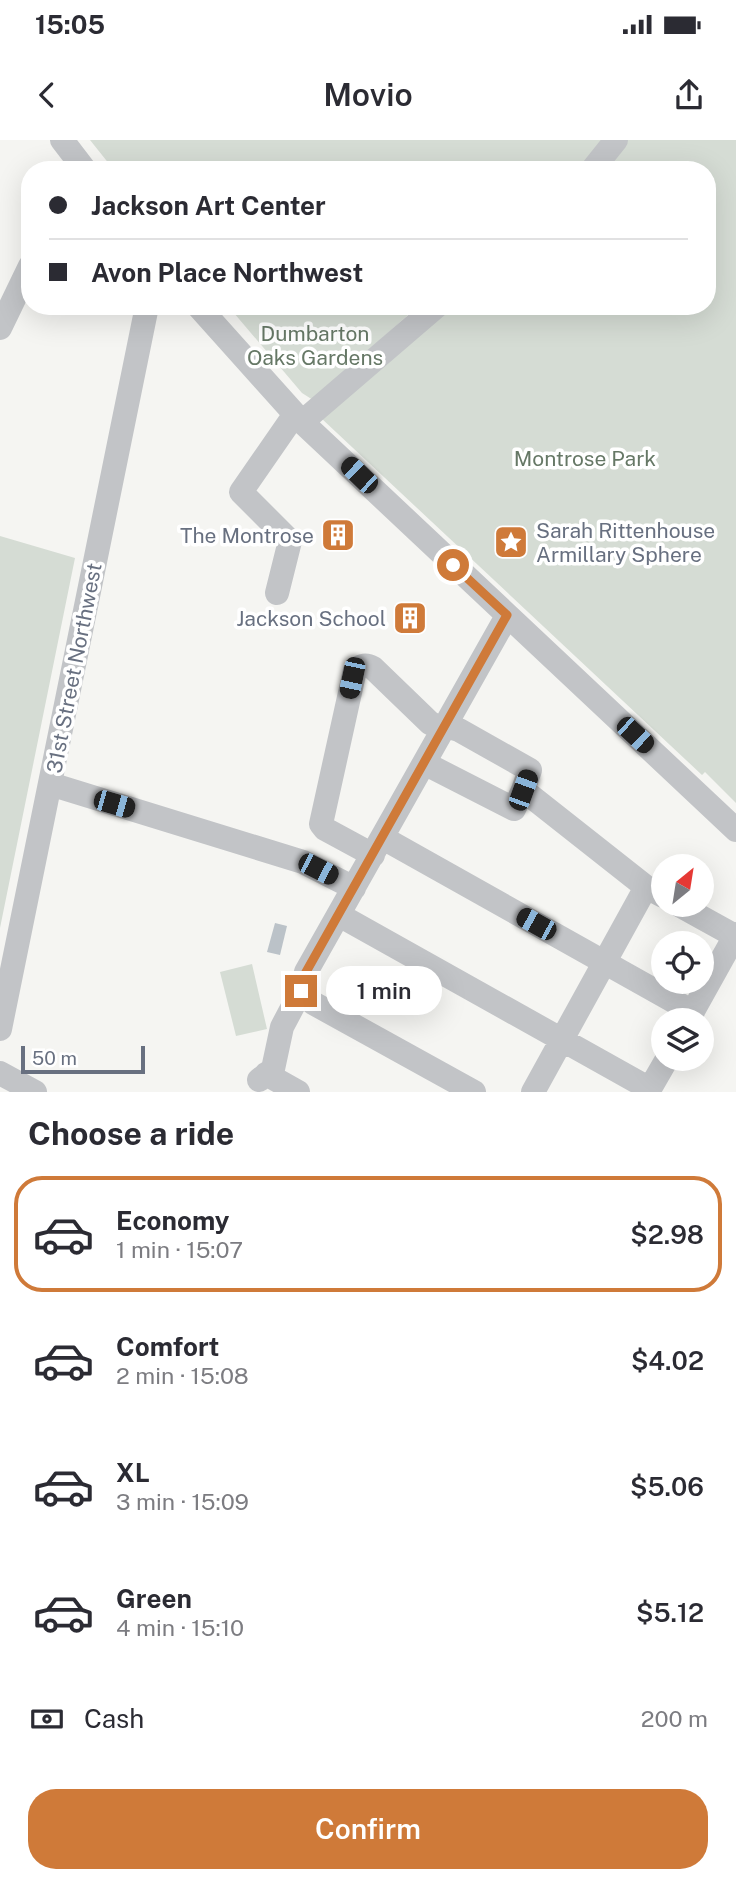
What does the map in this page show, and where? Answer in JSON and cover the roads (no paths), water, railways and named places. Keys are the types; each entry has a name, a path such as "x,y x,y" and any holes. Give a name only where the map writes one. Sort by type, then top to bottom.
{"street":[{"path":"62,140 76,161"},
{"path":"599,161 616,140"},
{"path":"0,328 21,285"},
{"name":"31st Street Northwest","path":"0,1029 145,315"},
{"path":"206,315 298,418 736,830"},
{"path":"277,593 290,541 241,492 298,418 426,315"},
{"path":"298,1092 263,1077 273,1069 282,1027 301,991 306,972 507,615"},
{"path":"424,763 514,809 530,770 459,730 430,723 373,668 368,665 361,666 355,670 321,824 325,829 378,847 604,962 677,1008"},
{"path":"50,784 303,862 354,888"},
{"path":"523,790 651,888"},
{"path":"533,1092 604,962 651,897"},
{"path":"339,915 649,1091 660,1071"},
{"path":"695,1008 736,935 702,917"},
{"path":"301,991 313,1003 474,1092"},
{"path":"0,1073 35,1092"}],"place":[{"name":"The Montrose","path":"338,535"},
{"name":"Sarah Rittenhouse Armillary Sphere","path":"511,542"},
{"name":"Jackson School","path":"410,618"}],"park label":[{"name":"Dumbarton Oaks Gardens","path":"315,345"},
{"name":"Montrose Park","path":"585,458"}]}
